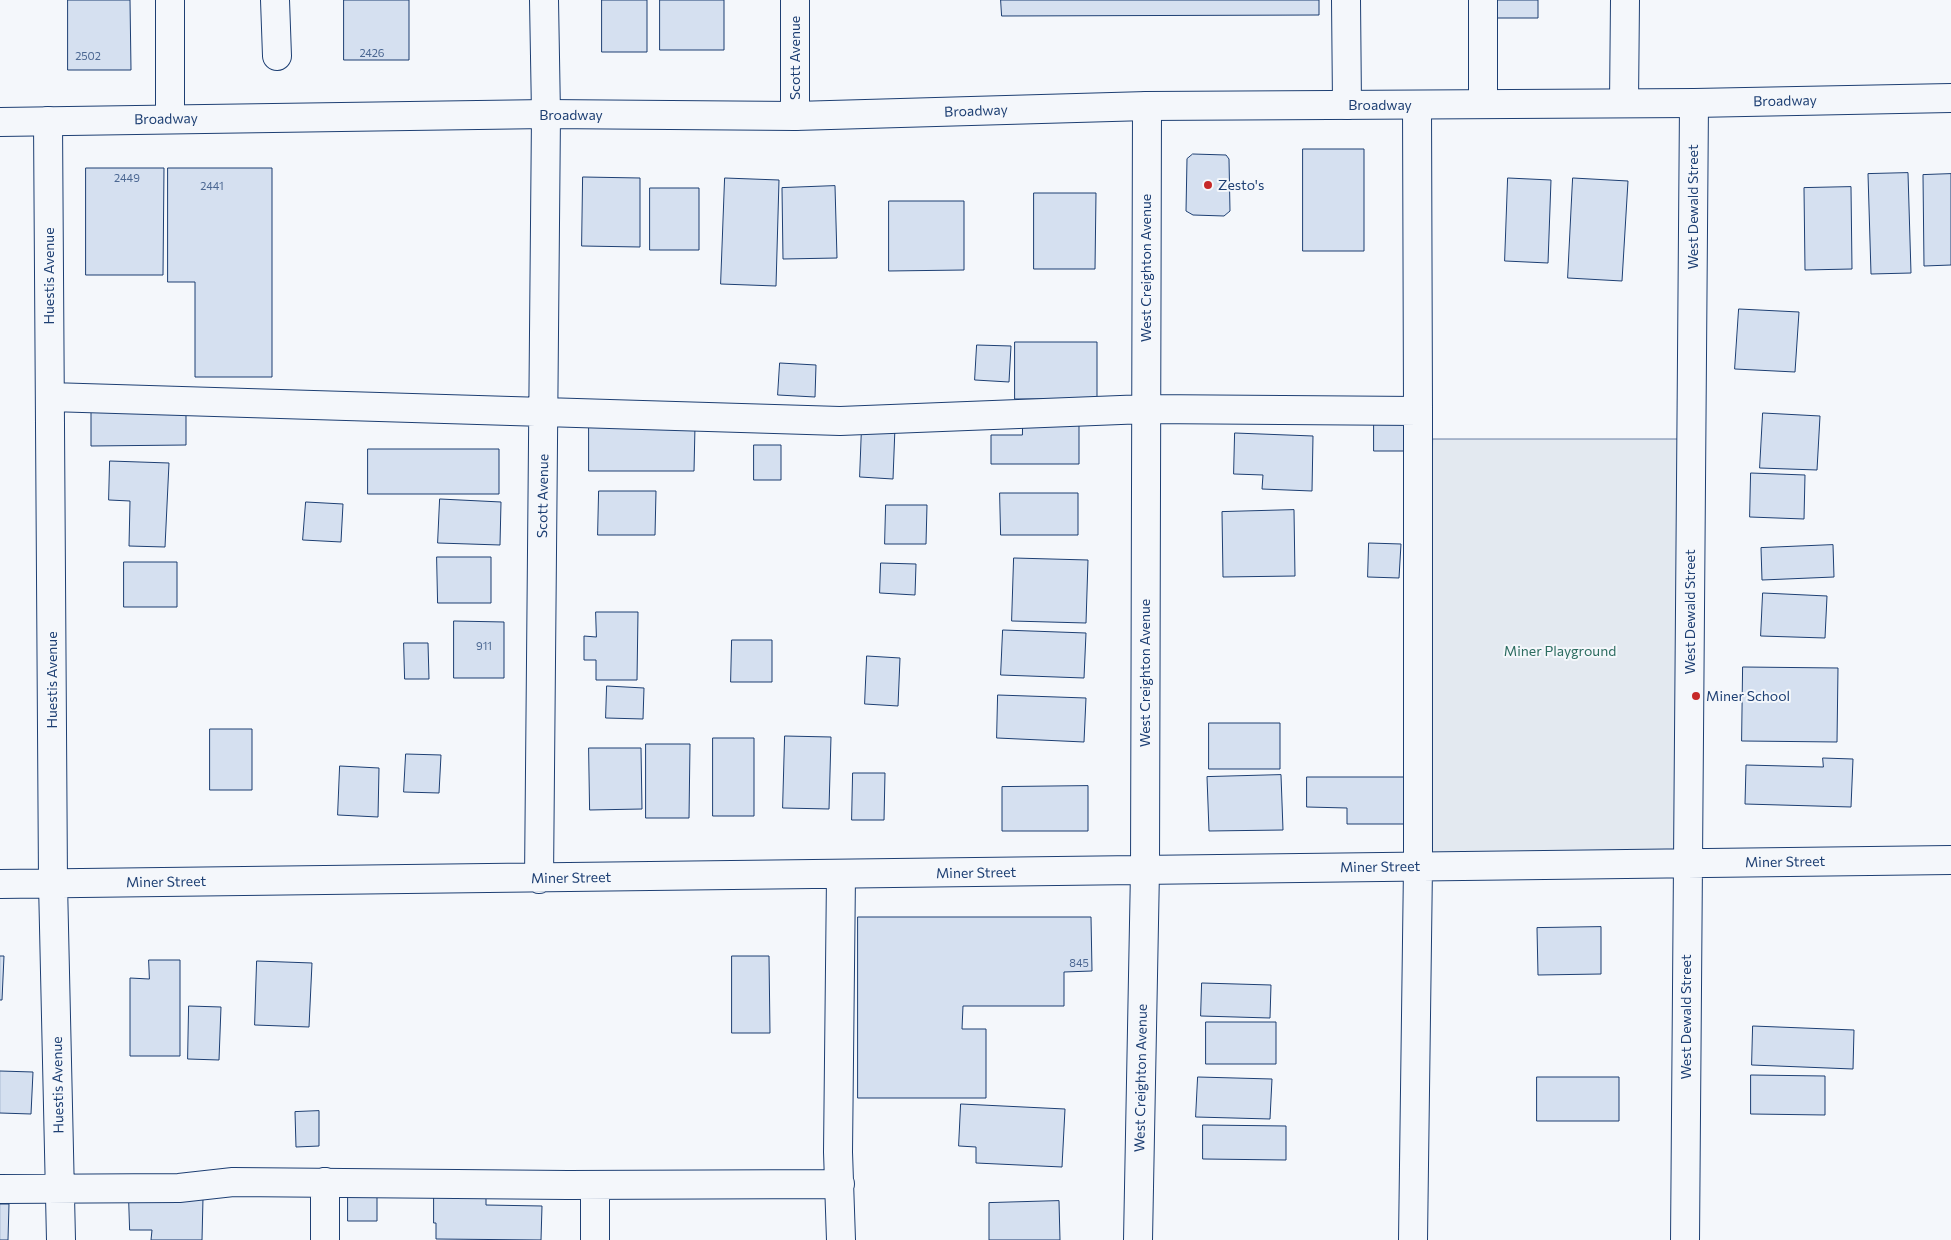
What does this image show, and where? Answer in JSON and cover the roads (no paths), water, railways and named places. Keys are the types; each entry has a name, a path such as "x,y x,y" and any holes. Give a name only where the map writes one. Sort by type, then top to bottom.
{"street":[{"path":"170,0 170,119"},
{"path":"275,0 277,56"},
{"name":"Scott Avenue","path":"539,879 546,114 544,0"},
{"name":"Scott Avenue","path":"794,0 795,116"},
{"path":"1346,0 1346,105"},
{"path":"1483,0 1483,104"},
{"path":"1624,104 1625,0"},
{"name":"Broadway","path":"0,122 546,114 795,116 1147,106 1624,104 1951,98"},
{"name":"West Dewald Street","path":"1684,1240 1694,103"},
{"path":"1413,1240 1418,866 1417,105"},
{"name":"West Creighton Avenue","path":"1138,1240 1145,870 1147,106"},
{"name":"Huestis Avenue","path":"48,121 53,884 61,1240"},
{"path":"50,397 840,421 1146,409 1418,411"},
{"name":"Miner Street","path":"0,884 539,879 1951,860"},
{"path":"841,874 838,1152 841,1240"},
{"path":"0,1189 179,1188 233,1182 595,1185 840,1184"},
{"path":"325,1182 325,1240"},
{"path":"595,1185 595,1240"}],"place":[{"name":"Zesto's","path":"1208,185"},
{"name":"Miner School","path":"1696,696"}],"park label":[{"name":"Miner Playground","path":"1560,651"}]}
